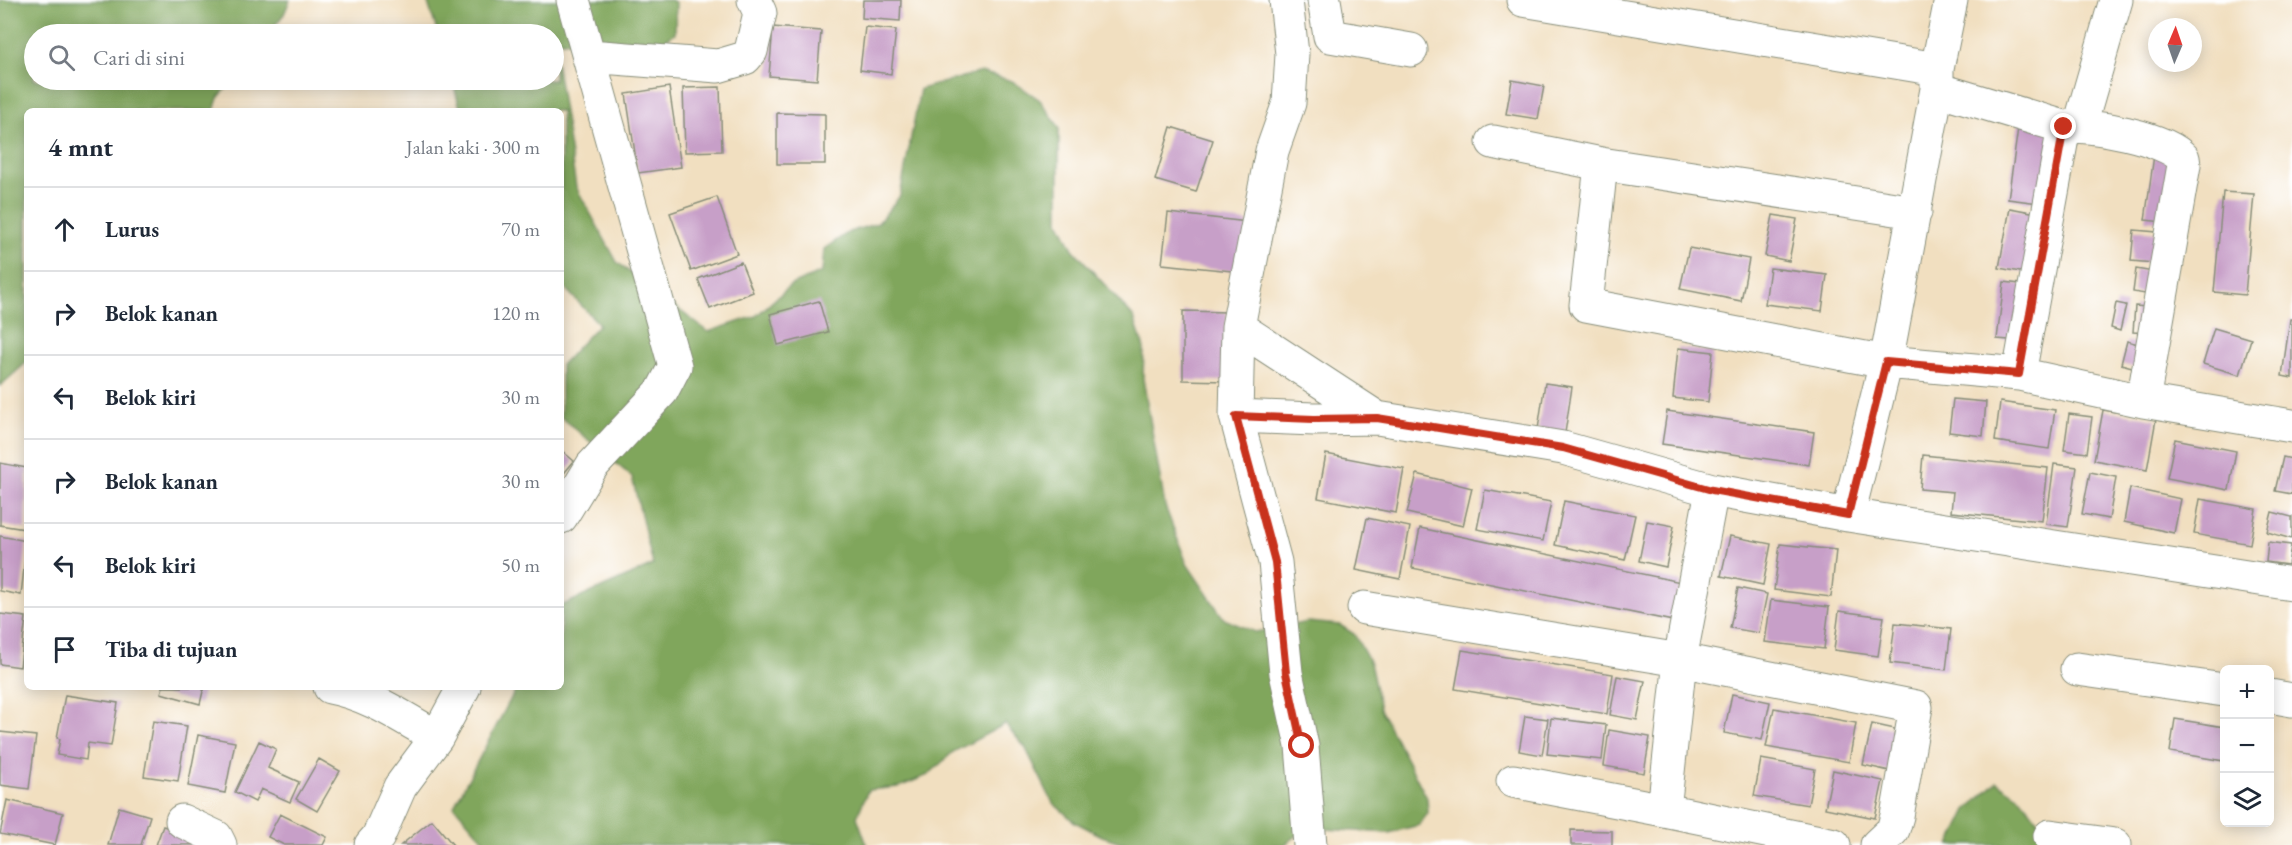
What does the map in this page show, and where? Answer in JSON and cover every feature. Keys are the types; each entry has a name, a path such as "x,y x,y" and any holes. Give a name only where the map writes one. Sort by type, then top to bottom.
{"street":[{"path":"564,512 592,466 662,391 675,366 573,0"},
{"path":"589,56 718,66 733,64 745,58 755,41 760,13 754,0"},
{"path":"1286,0 1292,54 1289,103 1272,151 1238,327 1236,416 1275,562 1286,673 1302,746 1310,845"},
{"path":"1324,0 1330,36 1411,50"},
{"path":"1523,0 1937,79 2072,126 2164,144 2183,158 2184,165 2143,401"},
{"path":"1848,515 1886,362 1915,212 1951,0"},
{"path":"2019,374 2072,126 2116,0"},
{"path":"1494,142 1601,164 1915,212"},
{"path":"1601,164 1586,305 1886,362 2019,374 2143,401 2292,426"},
{"path":"1238,327 1377,418"},
{"path":"1236,416 1314,419 1377,418 1563,448 1712,490 1848,515 2292,584"},
{"path":"1664,810 1680,660 1712,490"},
{"path":"1364,608 1680,660 1916,707 1897,816 1893,830 1877,845"},
{"path":"2077,669 2220,689"},
{"path":"340,690 360,695 437,737"},
{"path":"370,845 378,837 400,787 437,737 462,690"},
{"path":"2274,697 2292,700"},
{"path":"1513,781 1834,845"},
{"path":"182,821 216,837 220,845"},
{"path":"2050,836 2115,845"}],"green space":[{"path":"0,0 290,0 284,14 276,24 24,24 24,90 225,90 218,98 215,108 24,108 24,365 0,386"},
{"path":"427,0 671,0 676,3 675,33 649,51 564,41 564,24 435,24"},
{"path":"981,72 1012,81 1040,100 1059,127 1059,221 1073,249 1134,318 1144,348 1143,379 1165,506 1187,564 1224,619 1255,632 1308,622 1340,625 1354,634 1370,663 1380,709 1427,798 1428,813 1419,825 1389,833 1308,828 1284,845 1129,845 1102,836 1075,822 1053,803 1025,747 1005,724 953,752 928,775 899,787 868,790 857,817 867,845 488,845 454,806 515,690 564,690 564,605 653,565 632,477 564,420 564,362 599,324 564,287 564,112 576,187 617,262 708,332 756,316 791,285 822,272 824,249 849,232 878,223 900,196 920,89"},
{"path":"455,90 561,90 563,108 460,108"},
{"path":"1997,782 2021,798 2057,845 1950,845 1967,810"}],"building":[{"path":"863,0 901,0 900,21 862,18"},
{"path":"773,27 821,31 817,80 769,76"},
{"path":"865,27 896,30 891,74 860,70"},
{"path":"1512,80 1544,86 1538,119 1506,114"},
{"path":"669,87 681,167 638,173 626,94"},
{"path":"720,87 722,151 685,152 683,88"},
{"path":"777,113 825,114 825,164 777,164"},
{"path":"2019,121 2057,126 2046,204 2008,199"},
{"path":"1171,127 1213,140 1196,192 1155,180"},
{"path":"2154,155 2182,159 2173,223 2145,220"},
{"path":"2223,192 2254,194 2245,295 2214,292"},
{"path":"717,197 737,254 691,271 670,213"},
{"path":"2010,208 2047,215 2036,275 1999,268"},
{"path":"1168,213 1248,222 1242,272 1162,264"},
{"path":"1773,215 1797,219 1789,261 1765,256"},
{"path":"2134,230 2169,233 2166,264 2131,261"},
{"path":"1689,248 1749,259 1741,301 1680,289"},
{"path":"741,262 753,292 710,309 698,279"},
{"path":"1770,268 1827,275 1822,311 1765,304"},
{"path":"2136,269 2154,272 2151,295 2133,292"},
{"path":"2004,282 2028,285 2022,341 1997,339"},
{"path":"819,301 828,332 778,345 770,314"},
{"path":"2116,303 2126,305 2120,331 2111,328"},
{"path":"2135,306 2147,307 2145,333 2133,332"},
{"path":"1183,311 1227,312 1226,381 1183,380"},
{"path":"2290,319 2292,319 2292,378 2282,376"},
{"path":"2214,328 2251,339 2240,375 2203,364"},
{"path":"2127,341 2149,347 2143,370 2121,364"},
{"path":"1678,348 1713,352 1708,402 1673,398"},
{"path":"1545,383 1572,387 1565,433 1538,429"},
{"path":"1953,399 1986,402 1983,436 1949,432"},
{"path":"2000,402 2055,410 2049,449 1995,441"},
{"path":"2103,410 2156,419 2147,470 2094,460"},
{"path":"1667,411 1814,432 1809,465 1662,444"},
{"path":"2069,414 2092,417 2087,453 2064,450"},
{"path":"2175,439 2236,451 2229,490 2167,478"},
{"path":"564,453 574,461 564,473"},
{"path":"1326,454 1404,469 1396,513 1318,498"},
{"path":"1923,455 2048,468 2042,521 1951,512 1953,492 1920,489"},
{"path":"2283,457 2292,459 2292,494 2275,491"},
{"path":"0,463 24,467 24,529 0,525"},
{"path":"2054,464 2077,467 2068,527 2046,524"},
{"path":"2090,472 2116,477 2109,519 2082,514"},
{"path":"1417,474 1472,488 1463,526 1407,513"},
{"path":"2130,488 2181,499 2174,533 2124,522"},
{"path":"1485,490 1551,502 1543,541 1477,529"},
{"path":"2200,499 2256,509 2250,544 2194,534"},
{"path":"1564,501 1635,515 1625,560 1555,545"},
{"path":"2272,512 2292,517 2292,539 2267,532"},
{"path":"1367,518 1410,527 1400,579 1356,570"},
{"path":"1647,521 1674,526 1666,567 1639,561"},
{"path":"1420,528 1681,582 1673,621 1412,568"},
{"path":"0,536 24,540 21,595 0,591"},
{"path":"1730,536 1771,544 1763,585 1721,576"},
{"path":"2268,542 2291,545 2288,565 2266,562"},
{"path":"1780,544 1836,550 1831,597 1774,590"},
{"path":"1738,588 1767,594 1759,633 1730,628"},
{"path":"1771,600 1829,607 1824,649 1765,642"},
{"path":"1839,611 1884,617 1878,656 1834,650"},
{"path":"0,614 24,617 20,667 0,664"},
{"path":"1895,623 1951,629 1946,670 1890,663"},
{"path":"1462,650 1613,674 1607,714 1455,689"},
{"path":"1617,676 1645,681 1637,720 1610,715"},
{"path":"162,690 203,690 200,704 161,693"},
{"path":"1732,694 1770,702 1762,740 1724,733"},
{"path":"65,695 118,703 111,746 88,743 86,760 57,755 60,739 57,738"},
{"path":"1774,708 1856,723 1849,762 1766,747"},
{"path":"1525,716 1548,719 1542,755 1519,751"},
{"path":"1551,718 1606,725 1602,760 1547,754"},
{"path":"2175,719 2220,726 2220,760 2170,752"},
{"path":"153,721 187,726 178,781 144,776"},
{"path":"1872,724 1904,731 1894,772 1863,765"},
{"path":"1609,730 1650,737 1644,773 1604,766"},
{"path":"0,732 36,736 29,789 0,785"},
{"path":"198,735 235,742 225,793 188,786"},
{"path":"259,741 276,749 268,768 299,782 290,802 261,789 255,802 235,792"},
{"path":"319,759 340,771 317,811 296,799"},
{"path":"1761,759 1815,769 1808,805 1754,796"},
{"path":"1833,770 1883,781 1875,818 1825,808"},
{"path":"7,800 63,813 55,845 0,834"},
{"path":"119,807 150,816 141,845 108,845"},
{"path":"280,814 327,837 323,845 284,845 268,837"},
{"path":"432,820 453,845 401,845"},
{"path":"163,826 206,841 204,845 156,845"},
{"path":"1571,830 1612,831 1612,845 1571,845"}],"route":[{"path":"1302,746 1286,673 1275,562 1236,416 1314,419 1377,418 1563,448 1712,490 1848,515 1886,362 2019,374 2064,127"}]}
